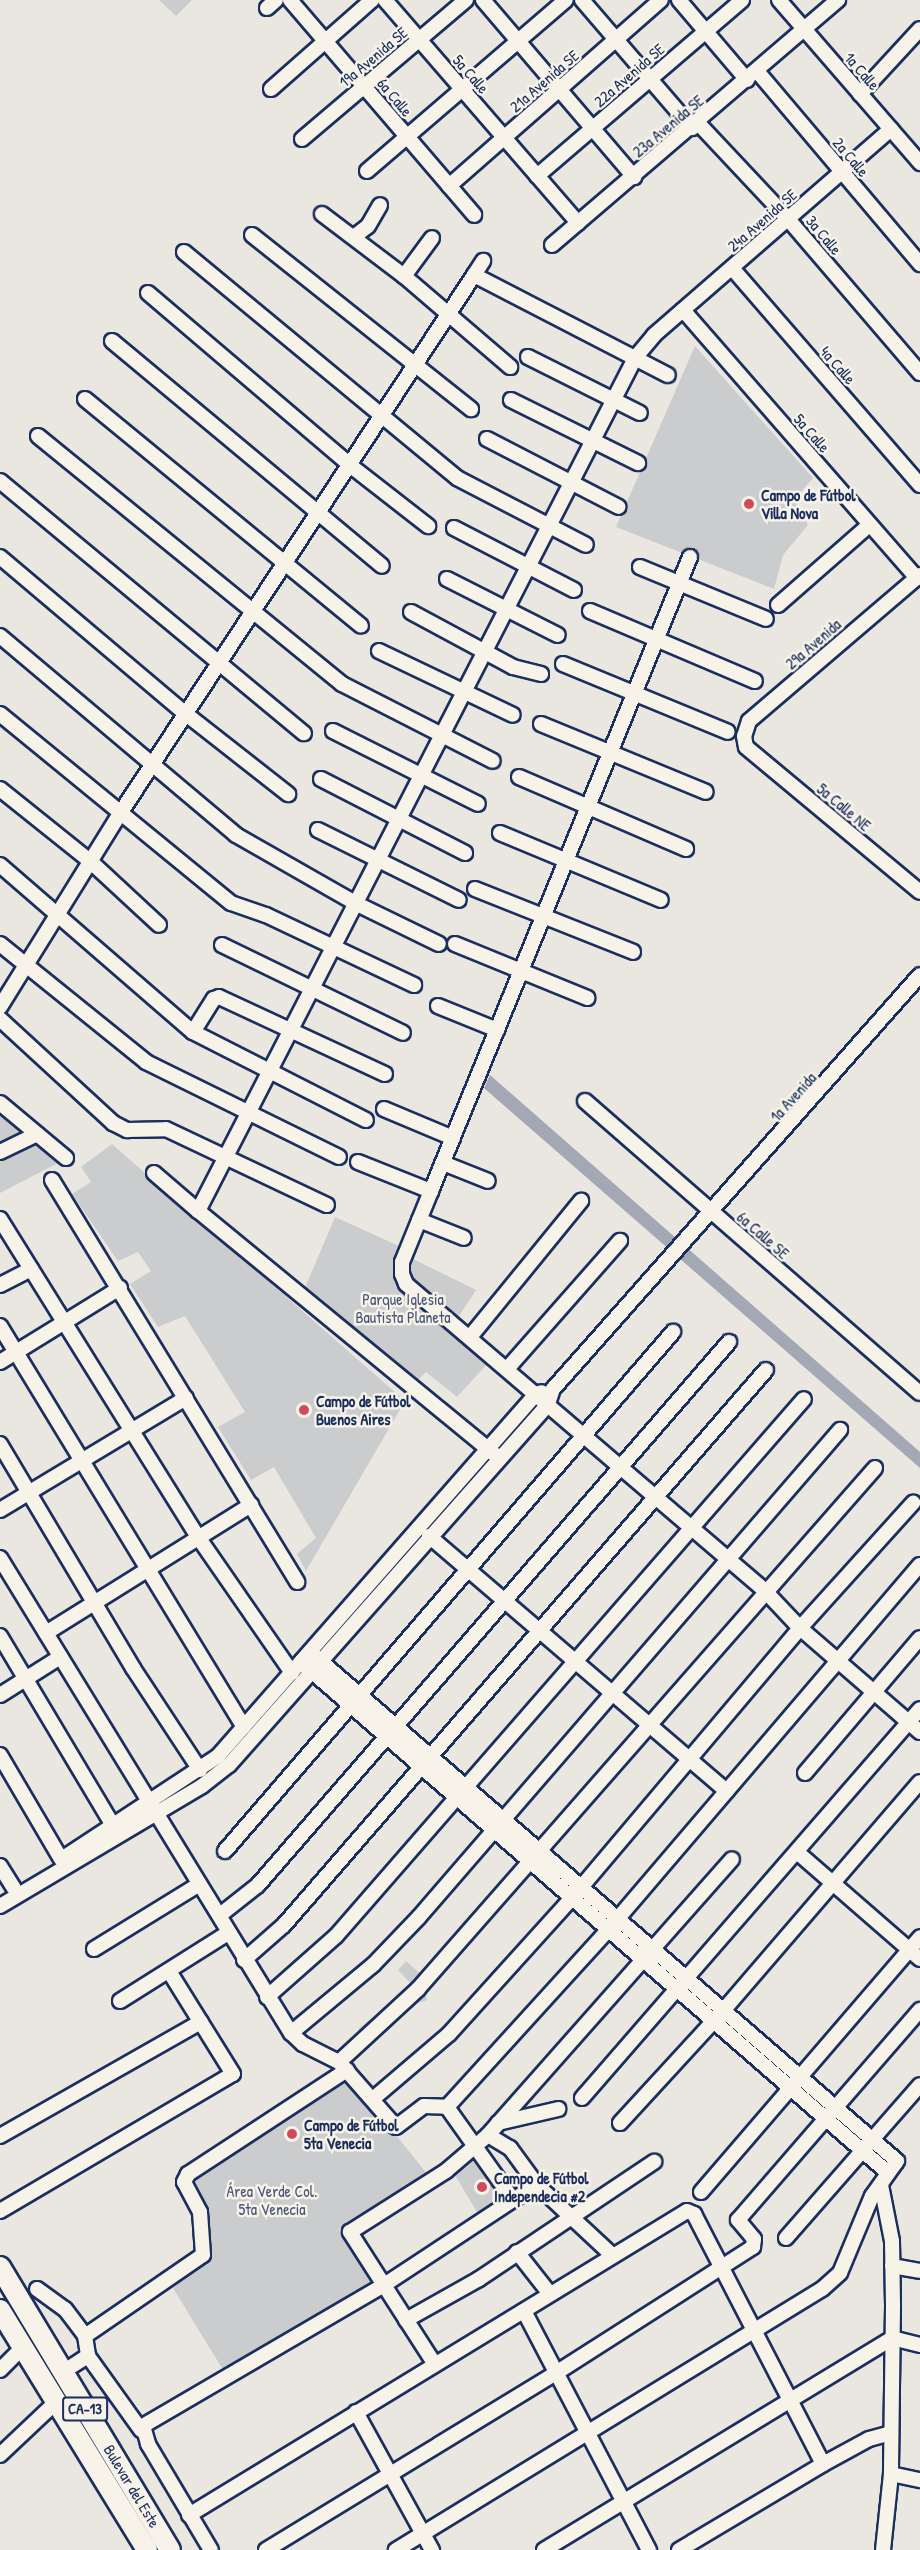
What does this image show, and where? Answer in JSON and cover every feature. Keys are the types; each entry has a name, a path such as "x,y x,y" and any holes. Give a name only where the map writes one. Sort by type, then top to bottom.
{"highway":[{"name":"Bulevar del Este","path":"0,2267 170,2550"},
{"name":"Bulevar del Este","path":"0,2310 147,2550"}],"street":[{"name":"6a Calle","path":"290,0 474,215"},
{"path":"271,89 372,0"},
{"name":"5a Calle","path":"385,0 578,223"},
{"name":"19a Avenida SE","path":"302,139 466,0"},
{"path":"483,0 634,177"},
{"path":"368,171 566,0"},
{"name":"3a Calle","path":"582,0 650,79 788,219 920,373"},
{"name":"21a Avenida SE","path":"449,186 661,0"},
{"name":"2a Calle","path":"679,0 705,31 752,75 842,172 920,264"},
{"name":"22a Avenida SE","path":"537,176 742,0"},
{"name":"1a Calle","path":"779,0 920,163"},
{"name":"23a Avenida SE","path":"552,245 695,125 838,0"},
{"path":"860,94 920,29"},
{"name":"24a Avenida SE","path":"198,1211 228,1158 398,818 635,358 654,335 891,129"},
{"path":"355,236 368,226 380,206"},
{"path":"322,214 355,236 510,367"},
{"path":"252,235 471,409"},
{"path":"404,276 432,238"},
{"path":"184,252 457,478 586,544"},
{"path":"0,1007 56,912 351,466 483,261"},
{"name":"4a Calle","path":"732,268 920,484"},
{"path":"474,275 668,375"},
{"path":"148,293 351,466 428,526"},
{"name":"5a Calle","path":"682,310 869,525 918,576"},
{"path":"112,341 382,566"},
{"path":"528,357 640,413"},
{"path":"85,399 361,626"},
{"path":"510,400 592,443 638,463"},
{"path":"38,436 253,614 342,684 493,761"},
{"path":"487,440 619,507"},
{"path":"0,482 304,733"},
{"path":"778,605 869,525"},
{"path":"454,528 574,590"},
{"path":"0,557 186,714 288,794"},
{"path":"690,557 635,696 430,1191 402,1262 403,1279 766,1592 800,1628 920,1732"},
{"path":"640,567 766,619"},
{"name":"29a Avenida","path":"747,747 744,736 749,721 918,576"},
{"path":"447,579 558,635"},
{"path":"590,611 658,638 754,681"},
{"path":"411,612 513,667 541,674"},
{"path":"0,636 237,835 357,904 439,944"},
{"path":"379,651 513,715"},
{"path":"563,664 635,696 728,732"},
{"path":"0,714 231,903 335,947 414,985"},
{"path":"542,724 706,792"},
{"path":"333,731 420,777 478,804"},
{"name":"5a Calle NE","path":"747,747 920,892"},
{"path":"519,777 686,849"},
{"path":"321,779 465,853"},
{"path":"0,789 90,861 159,926"},
{"path":"318,830 459,900"},
{"path":"500,833 661,900"},
{"path":"0,865 193,1032 366,1120"},
{"path":"475,889 633,952"},
{"path":"0,944 146,1062 339,1157"},
{"path":"455,944 587,998"},
{"path":"222,945 403,1033"},
{"name":"1a Avenida","path":"553,1389 920,975"},
{"path":"193,1032 207,1010 219,998 385,1074"},
{"path":"438,1006 497,1030"},
{"path":"0,1019 113,1123 127,1130 166,1129 327,1205"},
{"name":"6a Calle SE","path":"585,1101 920,1393"},
{"path":"0,1103 66,1158"},
{"path":"384,1109 453,1138"},
{"path":"0,1152 37,1134"},
{"path":"358,1162 430,1191"},
{"path":"443,1162 488,1182"},
{"path":"154,1173 500,1458"},
{"path":"52,1180 120,1288 297,1582"},
{"path":"470,1337 581,1201"},
{"path":"0,1219 198,1538 292,1673"},
{"path":"419,1220 464,1238"},
{"path":"507,1369 620,1241"},
{"path":"0,1285 31,1269"},
{"path":"0,1362 120,1288"},
{"path":"0,1326 244,1727"},
{"path":"225,1851 585,1437 673,1332"},
{"path":"220,1915 258,1885 729,1342"},
{"path":"244,1960 284,1925 766,1370"},
{"path":"0,1906 154,1809 229,1765 489,1447 536,1394 553,1389"},
{"path":"0,1896 114,1827 154,1809 200,1770 244,1727 292,1673 311,1662 429,1536 548,1404 553,1389"},
{"path":"0,1510 186,1398"},
{"path":"267,1997 336,1936 804,1399"},
{"path":"291,2033 373,1965 840,1430"},
{"path":"0,1444 133,1668 200,1770"},
{"path":"85,2336 202,2255 200,2212 184,2182 188,2174 343,2066 418,1989 875,1468"},
{"path":"374,2098 449,2034 576,1893 800,1628 914,1503"},
{"path":"46,1633 250,1505"},
{"path":"429,1536 541,1630 648,1727 727,1791"},
{"path":"0,1558 198,1885 220,1915 244,1960 291,2033 303,2044 343,2066 374,2098 396,2127 424,2106 447,2107"},
{"path":"447,2107 613,1925 920,1565"},
{"path":"0,1636 114,1827"},
{"path":"805,1773 920,1638"},
{"path":"0,1695 60,1657"},
{"path":"311,1662 717,2017 795,2083 836,2109 868,2146 884,2179 890,2218 892,2266 891,2474 883,2550"},
{"path":"582,2098 682,1986 920,1709"},
{"path":"0,1755 61,1859"},
{"path":"620,2123 717,2017 920,1782"},
{"path":"797,1852 920,1959"},
{"path":"434,2363 350,2232 446,2171 488,2135 732,1859"},
{"path":"0,1866 14,1888"},
{"path":"94,1949 198,1885"},
{"path":"120,2001 228,1933"},
{"path":"701,2192 920,1937"},
{"path":"0,2211 233,2074 169,1971"},
{"path":"266,2550 392,2470 556,2373 720,2271 755,2243 738,2220 920,2010"},
{"path":"0,2136 201,2022"},
{"path":"396,2550 590,2435 753,2329 822,2289 840,2273 872,2196 897,2161 826,2120 795,2083"},
{"path":"786,2238 920,2085"},
{"path":"447,2107 513,2200"},
{"path":"498,2123 558,2109"},
{"path":"488,2135 510,2148 537,2185 611,2254"},
{"path":"406,2320 517,2252 568,2216 654,2162"},
{"path":"141,2430 384,2285 537,2185"},
{"path":"189,2515 434,2363 524,2311 611,2254 687,2211 694,2214 720,2271 824,2464"},
{"path":"517,2252 550,2294"},
{"path":"892,2266 920,2271"},
{"path":"37,2289 65,2309 85,2336 88,2356 141,2430 211,2550"},
{"path":"524,2311 650,2550"},
{"path":"544,2550 791,2403 892,2338 920,2345"},
{"path":"0,2370 22,2348"},
{"path":"63,2372 88,2356"},
{"path":"0,2455 56,2402"},
{"path":"356,2412 392,2470 432,2550"},
{"path":"678,2550 824,2464 870,2439 891,2433"},
{"path":"891,2474 920,2480"}],"green space":[{"path":"159,0 192,0 176,16"},
{"path":"695,346 813,478 794,500 808,525 783,555 774,589 616,527"},
{"path":"0,1101 64,1160 0,1193"},
{"path":"112,1144 405,1401 306,1571 297,1554 316,1538 274,1467 251,1480 218,1427 245,1412 185,1316 158,1327 130,1284 151,1271 138,1252 118,1261 72,1194 91,1182 81,1167"},
{"name":"Parque Iglesia Bautista Planeta","path":"335,1217 399,1246 397,1251 476,1290 450,1330 488,1363 457,1397 426,1372 417,1381 304,1290"},
{"path":"406,1961 432,1984 425,1992 427,2000 418,2003 368,2041 358,2029 413,1986 398,1970"},
{"name":"Área Verde Col. 5ta Venecia","path":"343,2069 428,2175 339,2229 378,2283 225,2373 173,2288 198,2268 203,2252 193,2198 178,2172"},
{"name":"Campo de Fútbol Independecia #2","path":"483,2154 510,2199 480,2217 453,2172"}],"shaded area":[{"path":"490,1075 920,1452 920,1468 484,1088"}],"place":[{"name":"Campo de Fútbol Villa Nova","path":"749,504"},
{"name":"Campo de Fútbol Buenos Aires","path":"304,1410"},
{"name":"Campo de Fútbol 5ta Venecia","path":"292,2134"},
{"name":"Campo de Fútbol Independecia #2","path":"482,2187"}]}
